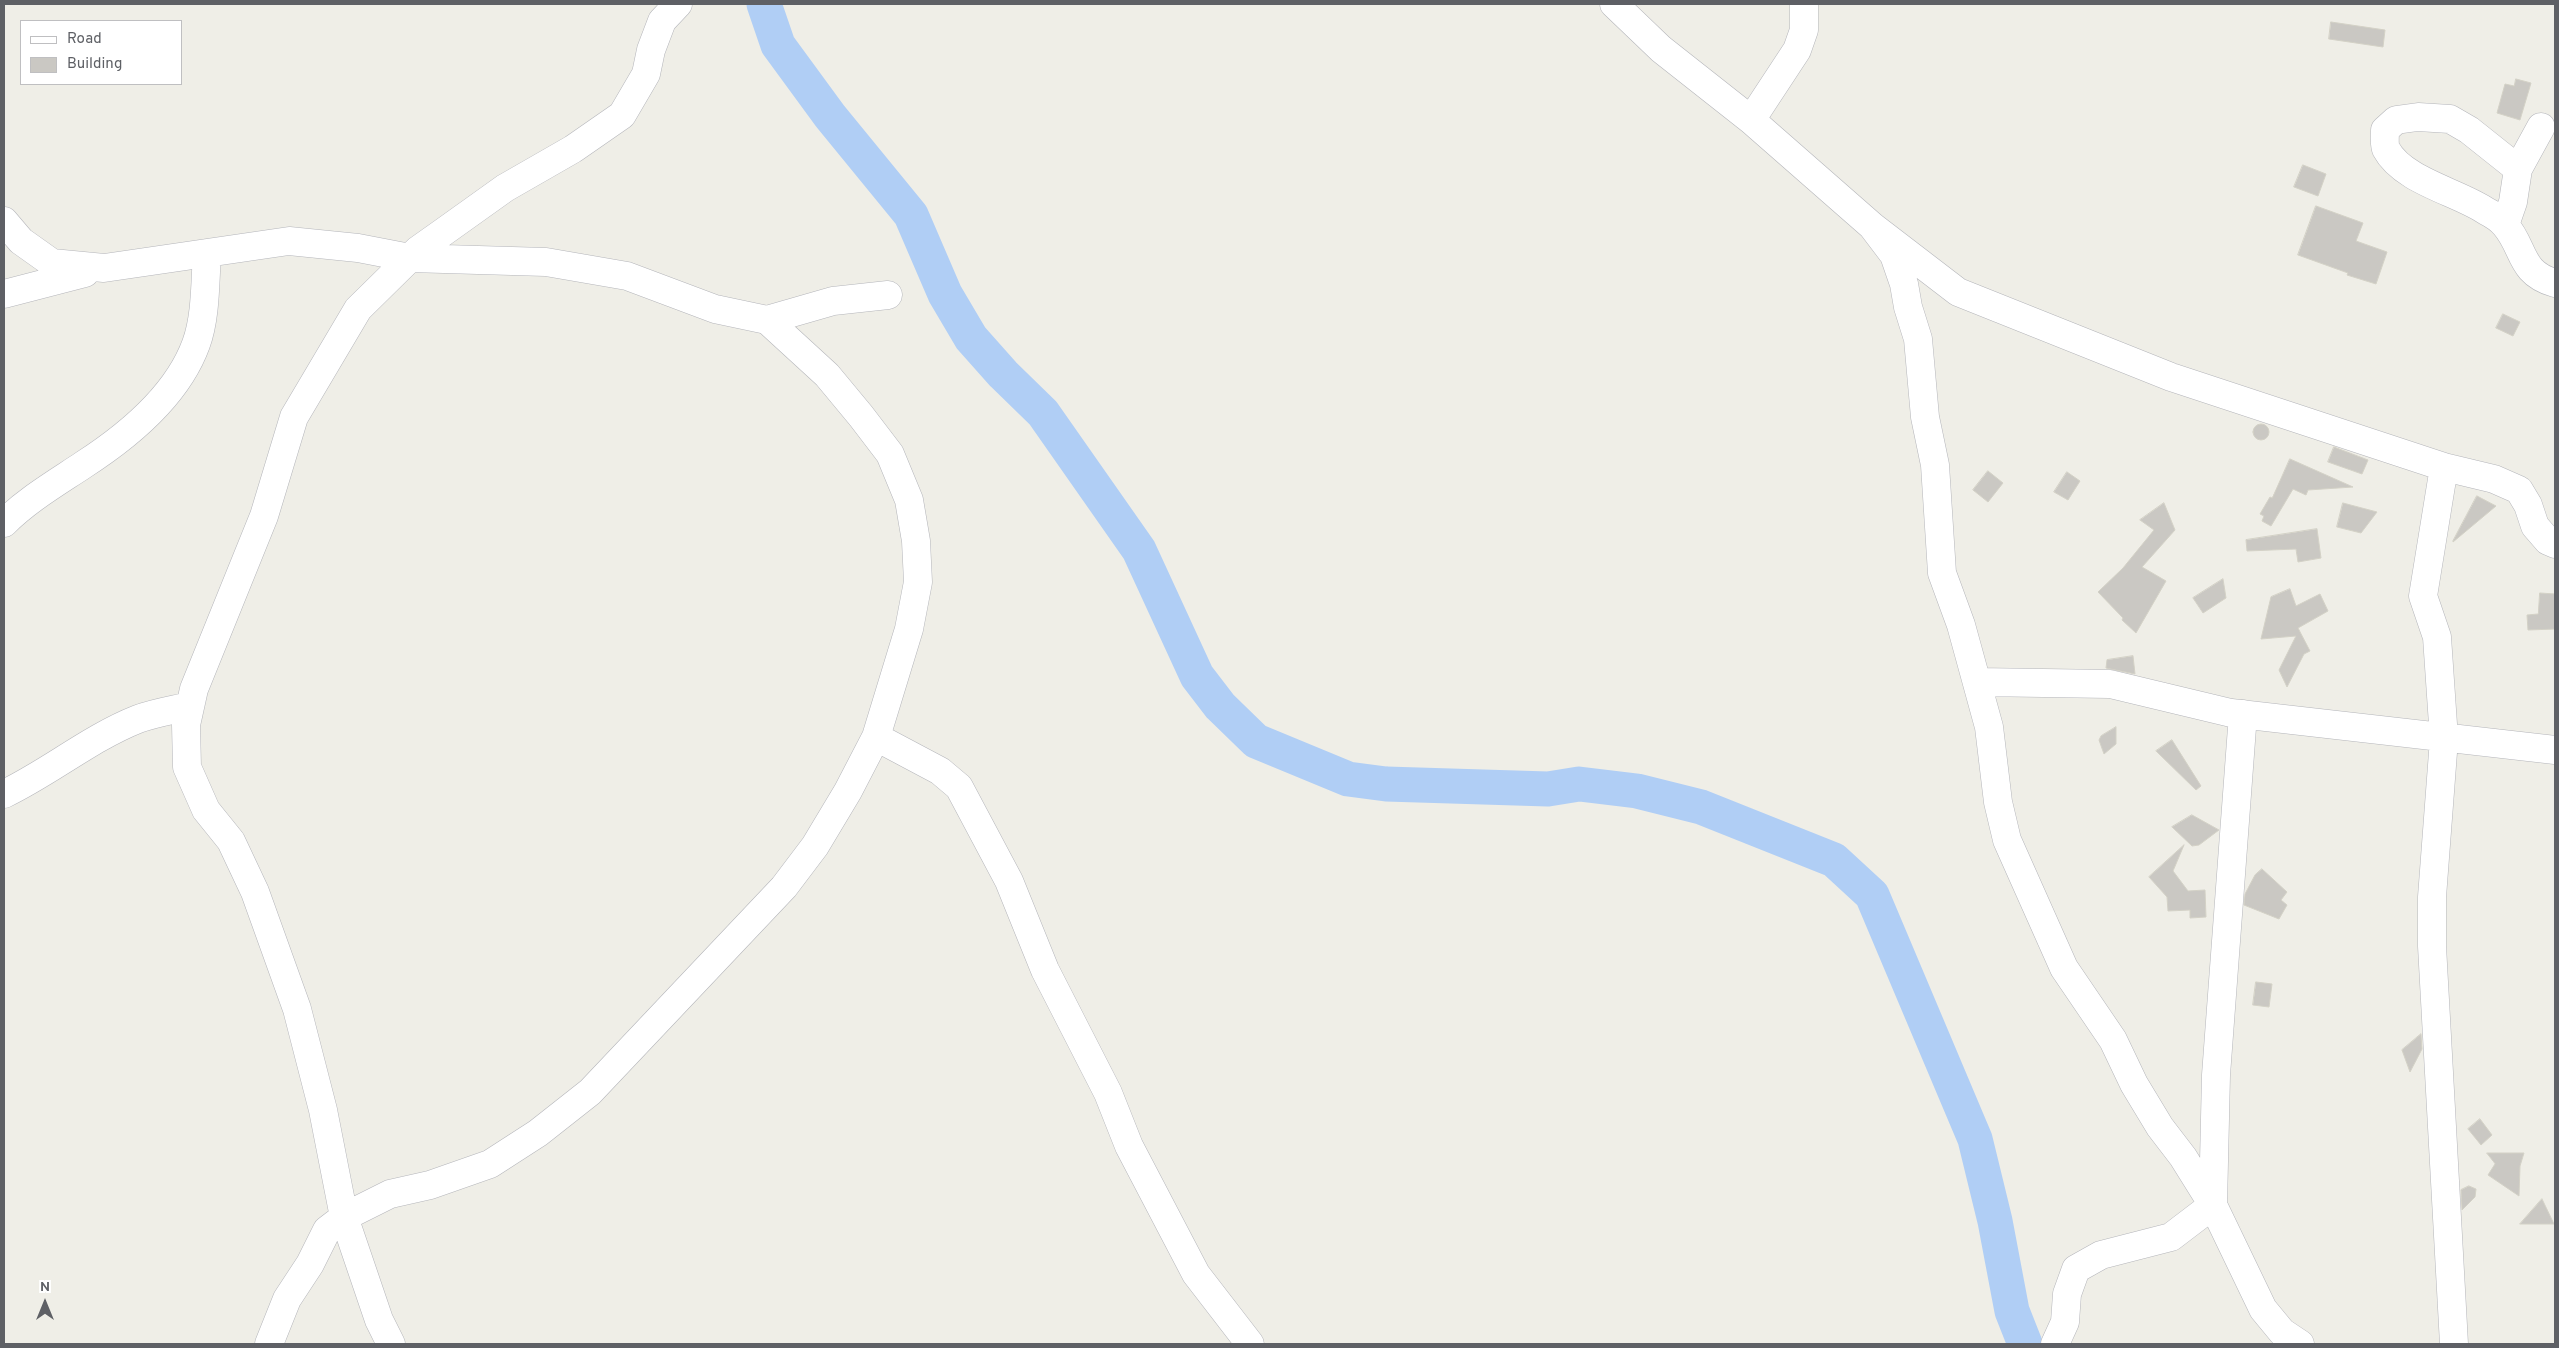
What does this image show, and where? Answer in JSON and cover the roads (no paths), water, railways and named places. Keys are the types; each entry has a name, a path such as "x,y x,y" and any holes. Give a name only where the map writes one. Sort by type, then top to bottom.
{"street":[{"path":"391,1344 376,1312 344,1217 323,1110 297,1010 255,892 231,841 206,810 187,767 186,725 190,706 194,689 264,516 294,417 358,309 410,258 505,188 573,149 622,115 646,74 651,50 662,21 678,4"},
{"path":"1614,4 1661,49 1751,120 1872,226 1958,292 2171,377 2444,467 2494,479 2519,490 2528,506 2535,526 2548,541 2555,544"},
{"path":"1751,120 1797,50 1804,30 1804,4"},
{"path":"2518,169 2470,130 2450,119 2418,117 2396,120 2385,130 2385,148 2396,161 2440,189 2487,211 2505,225 2527,266 2543,279 2555,282"},
{"path":"2505,225 2513,202 2518,169 2541,126"},
{"path":"4,220 21,241 52,263 104,268"},
{"path":"1872,226 1894,255 1904,284 1908,307 1918,339 1925,417 1935,465 1942,573 1962,625 1989,727 1998,802 2007,840 2064,968 2113,1040 2134,1084 2160,1127 2183,1157 2212,1205 2263,1309 2282,1332 2300,1344"},
{"path":"4,294 104,268 289,241 358,248 410,258 546,262 627,276 715,309 767,320 833,302 888,295"},
{"path":"4,524 18,508 109,448 147,415 177,380 196,344 203,306 207,254"},
{"path":"269,1344 287,1299 310,1264 327,1230 344,1217 390,1194 430,1185 490,1164 538,1133 590,1092 784,887 815,846 848,791 876,737 908,629 918,582 916,541 908,500 890,454 861,416 827,375 767,320"},
{"path":"2444,467 2423,596 2437,637 2444,739 2433,888 2432,946 2454,1344"},
{"path":"1977,682 2110,684 2244,714 2444,739 2555,750"},
{"path":"4,794 30,782 51,766 110,731 139,718 190,706"},
{"path":"2212,1205 2216,1075 2244,714"},
{"path":"876,737 940,771 959,788 1009,881 1045,970 1108,1093 1129,1146 1196,1274 1250,1344"},
{"path":"2055,1344 2065,1322 2067,1294 2076,1269 2101,1255 2171,1237 2212,1205"}],"waterway":[{"path":"764,4 778,45 830,116 911,215 945,294 971,338 1003,374 1043,413 1139,550 1197,676 1220,706 1256,741 1348,779 1386,784 1548,789 1579,784 1637,791 1701,807 1834,860 1872,895 1975,1139 1995,1221 2012,1311 2025,1344"}]}
